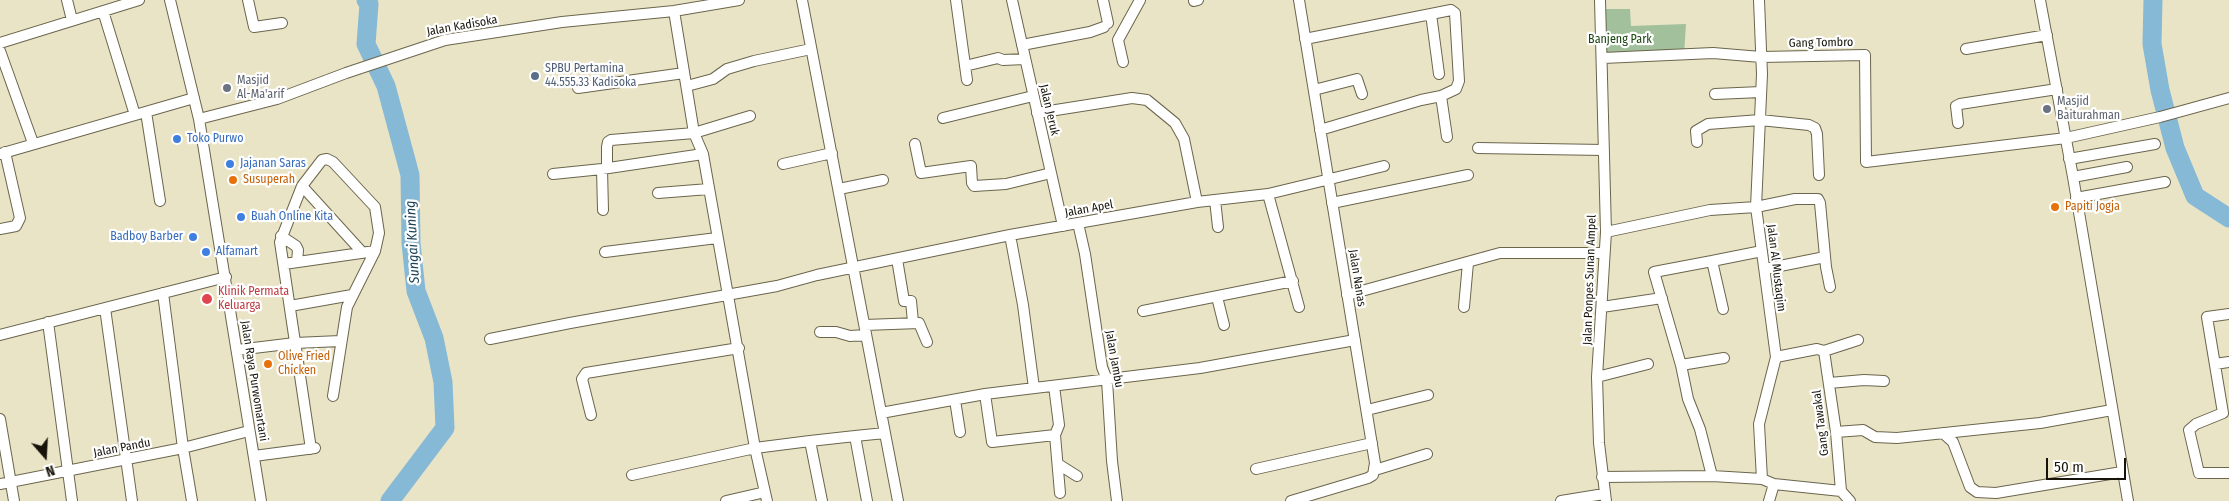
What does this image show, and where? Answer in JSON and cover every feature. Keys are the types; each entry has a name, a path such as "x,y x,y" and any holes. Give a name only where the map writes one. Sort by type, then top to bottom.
{"street":[{"path":"67,0 72,20"},
{"path":"0,43 139,0"},
{"name":"Jalan Raya Purwomartani","path":"170,0 199,119 261,501"},
{"path":"248,0 254,27 282,24"},
{"name":"Jalan Kadisoka","path":"199,119 277,99 397,55 445,40 562,22 674,10 738,0"},
{"path":"802,0 855,267 898,501"},
{"path":"956,0 967,80"},
{"name":"Jalan Jeruk","path":"1012,0 1063,226"},
{"path":"1022,45 1090,32 1106,25 1103,0"},
{"path":"1123,62 1118,40 1140,0"},
{"name":"Jalan Nanas","path":"1298,0 1367,410 1375,470"},
{"name":"Jalan Ponpes Sunan Ampel","path":"1600,0 1606,232 1597,377 1602,477 1605,497"},
{"name":"Jalan Al Mustaqim","path":"1759,0 1762,36 1756,207 1776,358 1759,424 1762,479"},
{"path":"2040,0 2073,177 2128,501"},
{"path":"674,10 694,134 703,154 717,238 739,348 755,448 766,496 726,501"},
{"path":"1305,39 1452,10 1455,13 1459,86 1441,96 1421,100 1320,130"},
{"path":"103,11 135,115"},
{"path":"1431,14 1439,74"},
{"path":"1966,49 2046,35"},
{"path":"687,86 713,79 727,69 754,61 811,49"},
{"path":"0,51 33,143"},
{"path":"1603,58 1713,54 1761,57"},
{"name":"Gang Tombro","path":"1761,57 1866,56 1866,162 2066,138"},
{"path":"965,66 998,58 1002,60 1025,59"},
{"path":"578,88 684,73"},
{"path":"1314,90 1357,79 1362,94"},
{"path":"1958,123 1956,106 1960,104 1980,103 2056,90"},
{"path":"1715,94 1761,92"},
{"path":"943,118 1033,96"},
{"path":"1441,96 1447,137"},
{"path":"0,229 16,226 20,218 2,153 194,98"},
{"path":"1037,113 1132,98 1147,100 1175,123 1184,139 1197,202"},
{"path":"2066,138 2160,117 2229,98"},
{"path":"146,112 160,201"},
{"path":"603,210 604,169 608,142 611,140 694,134 750,116"},
{"path":"1696,142 1696,131 1708,124 1760,120 1809,125 1815,128 1819,175"},
{"path":"915,144 921,174 971,166 972,183 974,186 1006,184 1051,173"},
{"path":"2069,159 2155,144"},
{"path":"1478,148 1604,150"},
{"path":"783,164 832,153"},
{"path":"553,174 604,169 703,154"},
{"path":"254,456 313,448 290,306 281,236 302,186 322,160 327,159 333,162 376,210 379,233 375,251 347,307 340,341 333,396"},
{"name":"Jalan Apel","path":"490,339 778,286 855,267 1010,235 1197,202 1268,194 1384,166"},
{"path":"2073,177 2127,167"},
{"path":"1332,203 1468,175"},
{"path":"839,189 883,180"},
{"path":"2076,198 2165,182"},
{"path":"302,186 362,252"},
{"path":"658,193 709,189"},
{"path":"1268,194 1299,307"},
{"path":"1606,232 1710,210 1756,207 1795,199 1818,199 1830,287"},
{"path":"1215,200 1218,227"},
{"name":"Jalan Jambu","path":"1078,223 1085,254 1102,367 1107,380 1112,461 1117,501"},
{"path":"1010,235 1024,314 1034,388"},
{"path":"281,236 296,246 298,250 297,262"},
{"path":"605,252 717,238"},
{"path":"284,264 375,251"},
{"path":"1348,295 1500,253 1514,251 1604,253"},
{"path":"1712,476 1700,429 1688,399 1681,365 1654,272 1762,251"},
{"path":"1764,269 1825,257"},
{"path":"897,259 904,301 911,301 913,322"},
{"path":"1712,261 1723,309"},
{"path":"1464,307 1468,263"},
{"path":"0,335 226,278"},
{"path":"1143,311 1293,281"},
{"path":"163,293 183,448 192,501"},
{"path":"290,306 352,295"},
{"path":"1217,297 1224,325"},
{"path":"1602,307 1662,298"},
{"path":"105,308 132,501"},
{"path":"2229,314 2207,318 2226,413 2196,424 2189,430 2200,473 2229,473"},
{"path":"48,322 72,501"},
{"path":"820,332 836,332 850,336 866,330 913,322 919,323 927,342"},
{"path":"881,413 986,394 1200,368 1355,340"},
{"path":"1776,358 1817,349 1824,351 1858,340"},
{"path":"237,350 296,343 340,341"},
{"path":"591,415 582,379 586,373 739,348"},
{"name":"Gang Tawakal","path":"1824,351 1836,432 1841,492"},
{"path":"1681,365 1724,358"},
{"path":"2216,364 2229,362"},
{"path":"1597,377 1648,364"},
{"path":"1829,383 1864,380 1884,381"},
{"path":"1054,386 1059,424 1055,435 1060,493"},
{"path":"986,394 992,442 1055,435"},
{"path":"1367,410 1428,395"},
{"path":"955,400 960,432"},
{"path":"1836,432 1863,430 1875,437 1897,438 2064,420 2112,410"},
{"path":"0,419 5,483 14,501"},
{"name":"Jalan Pandu","path":"5,483 183,448 249,431"},
{"path":"632,475 755,448 885,433"},
{"path":"1943,433 1953,442 1970,487 1976,492 1996,493 2122,472"},
{"path":"855,436 867,501"},
{"path":"810,441 822,501"},
{"path":"1256,469 1372,442"},
{"path":"1291,501 1368,478 1375,470 1428,454"},
{"path":"1058,464 1078,476"},
{"path":"1602,477 1712,476 1762,479 1774,484 1841,492 1850,501"},
{"path":"1769,501 1774,484"},
{"path":"1560,501 1605,497"}],"green space":[{"name":"Banjeng Park","path":"1600,9 1630,9 1631,26 1686,24 1684,55 1603,58"}],"waterway":[{"name":"Sungai Kuning","path":"366,0 369,4 366,44 386,86 410,175 411,243 416,291 434,338 443,382 445,428 390,501"},
{"path":"2153,0 2152,44 2160,90 2175,148 2195,196 2229,218"}],"place":[{"name":"SPBU Pertamina 44.555.33 Kadisoka","path":"535,76"},
{"name":"Masjid Al-Ma'arif","path":"227,88"},
{"name":"Masjid Baiturahman","path":"2047,109"},
{"name":"Toko Purwo","path":"177,139"},
{"name":"Jajanan Saras","path":"230,164"},
{"name":"Susuperah","path":"233,180"},
{"name":"Papiti Jogja","path":"2055,207"},
{"name":"Buah Online Kita","path":"241,217"},
{"name":"Badboy Barber","path":"193,237"},
{"name":"Alfamart","path":"206,252"},
{"name":"Klinik Permata Keluarga","path":"207,299"},
{"name":"Olive Fried Chicken","path":"268,364"}]}
